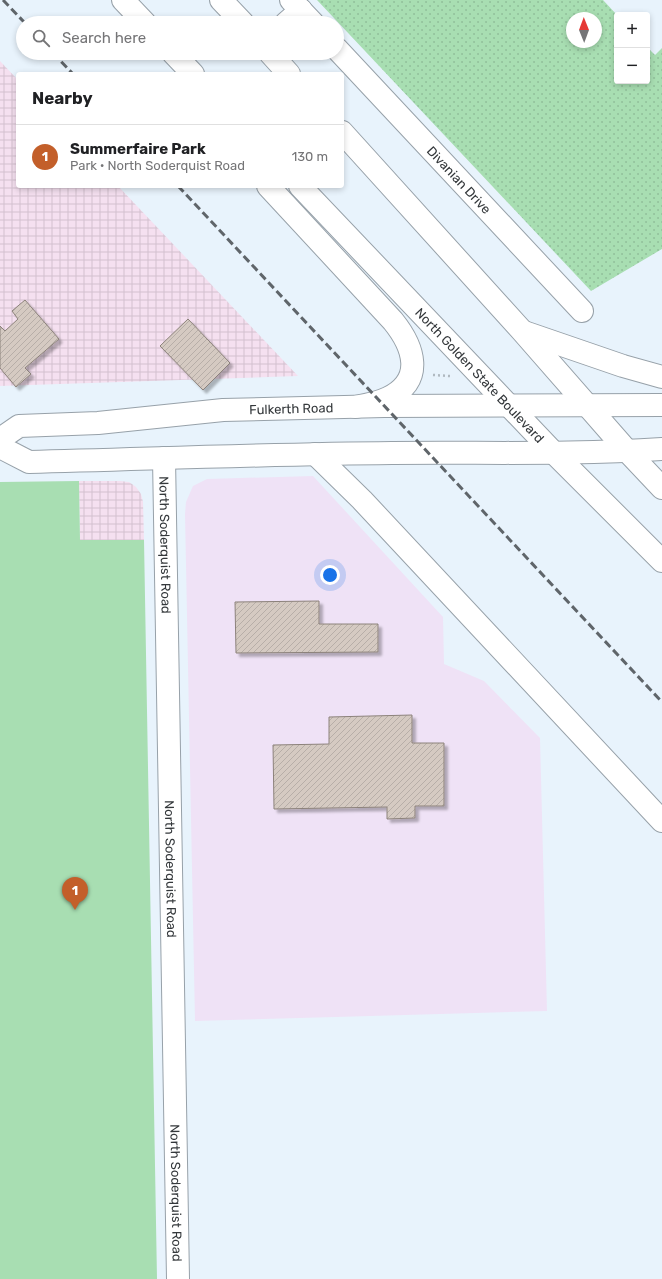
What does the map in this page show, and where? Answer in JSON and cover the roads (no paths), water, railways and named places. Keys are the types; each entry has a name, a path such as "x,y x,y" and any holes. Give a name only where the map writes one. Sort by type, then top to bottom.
{"street":[{"path":"123,0 138,16"},
{"path":"221,0 236,16"},
{"name":"Divanian Drive","path":"344,56 582,311"},
{"path":"177,60 184,72"},
{"path":"180,60 191,72"},
{"path":"276,60 287,72"},
{"path":"344,134 523,332 628,452 662,488"},
{"path":"270,188 393,321 403,335 411,351 413,365 411,378 400,390 386,399 355,407"},
{"name":"North Golden State Boulevard","path":"302,188 554,453 662,561"},
{"path":"523,332 623,366 662,377"},
{"name":"Fulkerth Road","path":"0,439 19,426 98,423 223,410 662,404"},
{"path":"0,447 29,462 315,454 428,452 554,453 662,450"},
{"path":"315,454 362,500 662,821"},
{"name":"North Soderquist Road","path":"164,458 178,1279"}],"railway":[{"path":"3,0 18,16"},
{"path":"60,60 71,72"},
{"path":"180,188 662,702"}],"place":[{"name":"Summerfaire Park","path":"75,910"}]}
